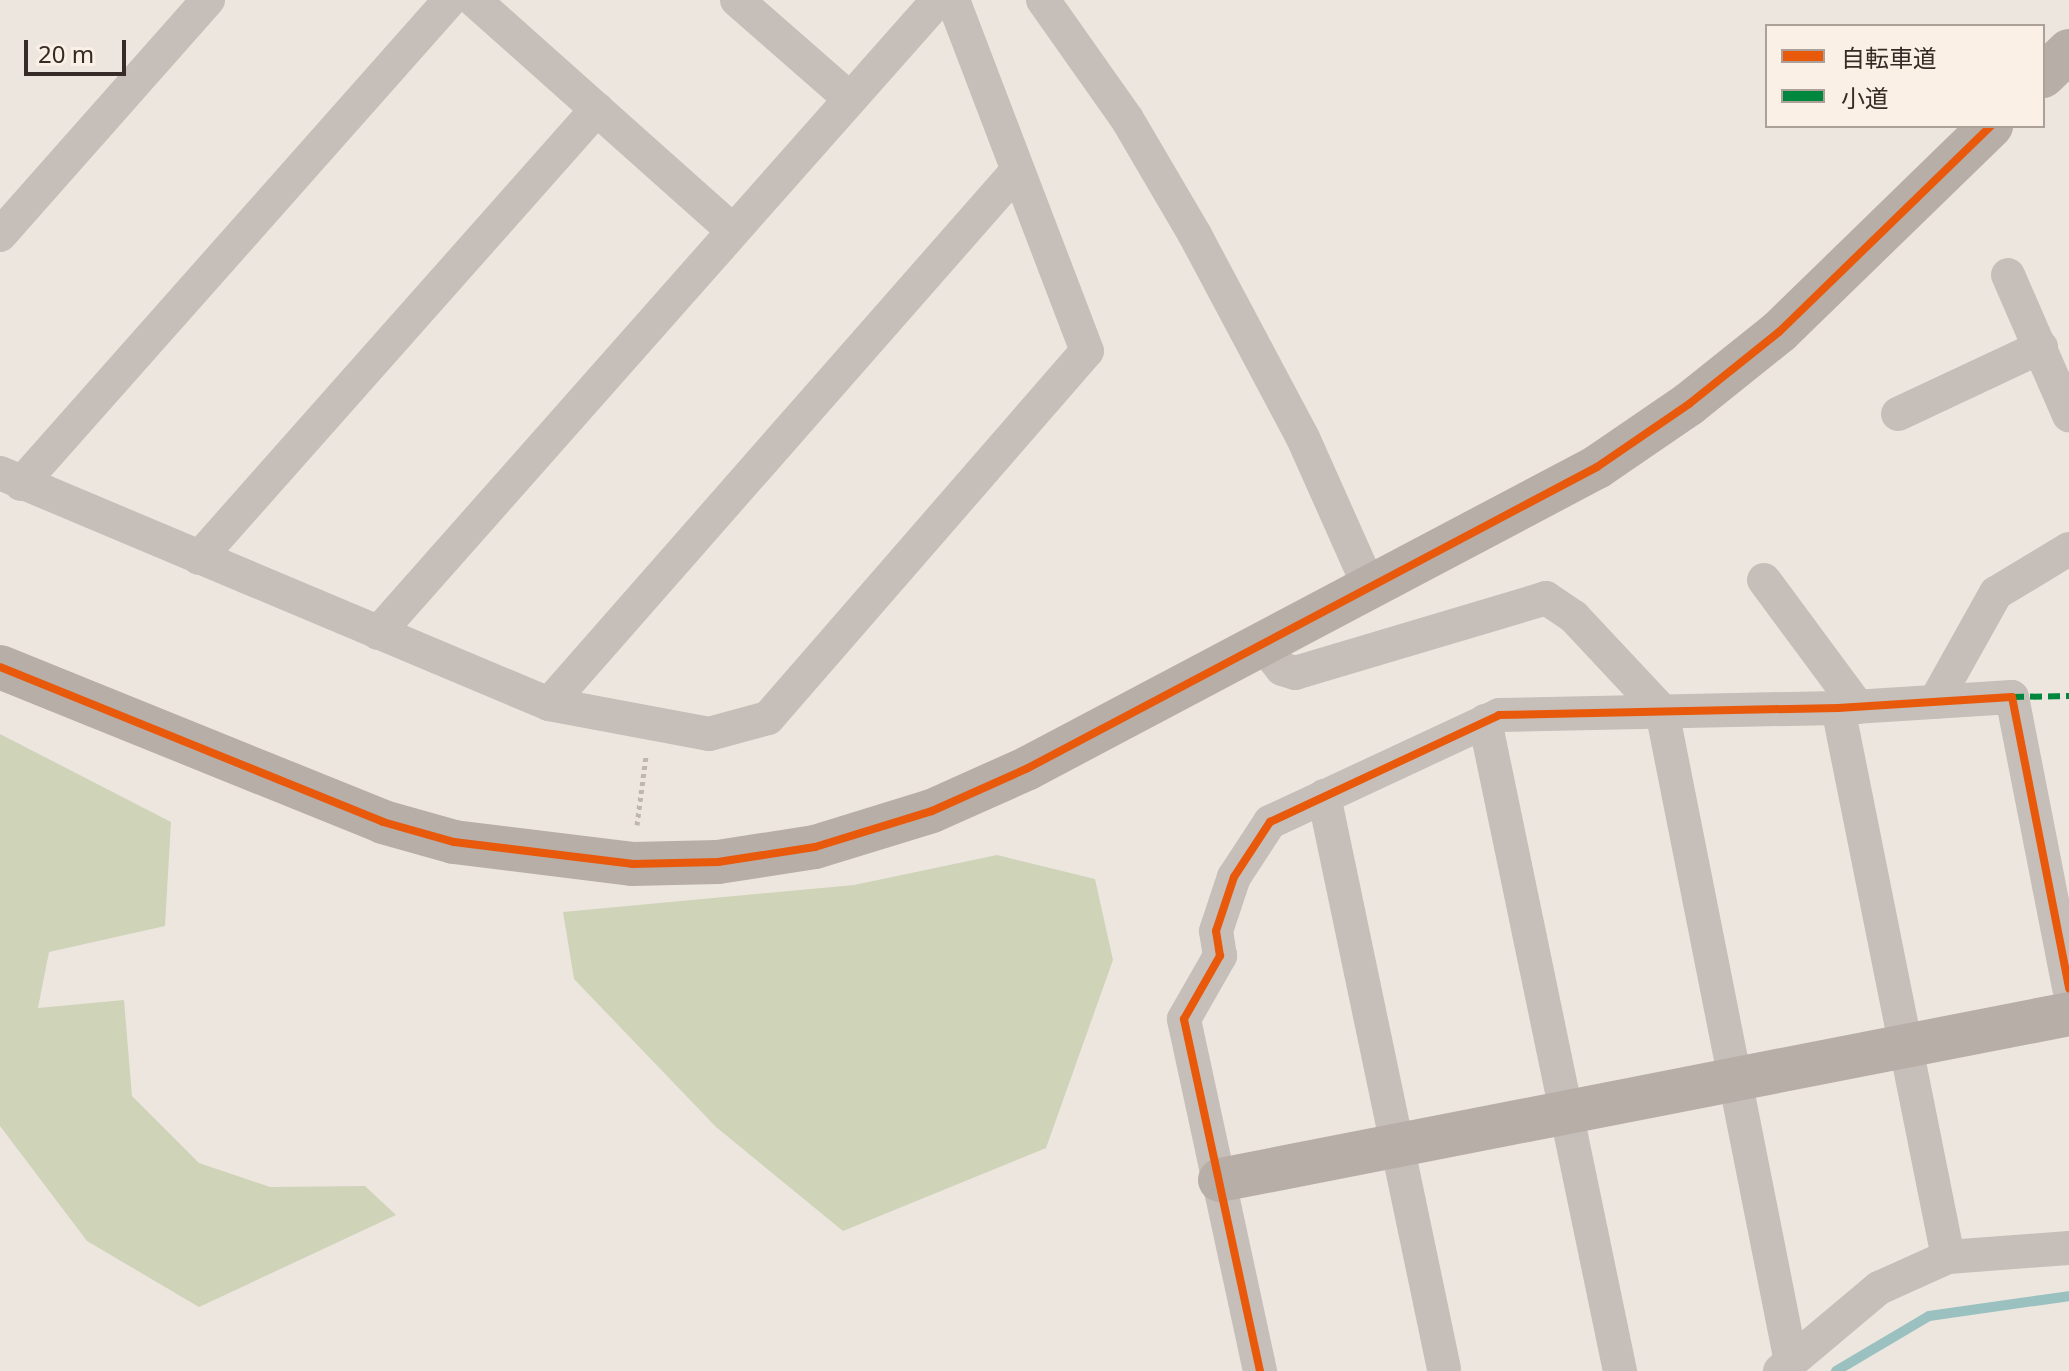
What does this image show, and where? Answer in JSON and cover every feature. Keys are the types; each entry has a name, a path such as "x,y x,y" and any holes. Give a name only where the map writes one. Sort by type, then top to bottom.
{"street":[{"path":"0,235 208,0"},
{"path":"450,0 11,478 549,704 709,734 768,718 1087,351 953,0"},
{"path":"474,0 733,231"},
{"path":"737,0 850,99"},
{"path":"378,633 938,0"},
{"path":"1043,0 1127,119 1195,235 1303,438 1369,586"},
{"path":"2045,74 2069,51"},
{"path":"199,558 597,109"},
{"path":"0,667 383,822 513,852 632,864 718,862 815,847 918,816 1028,768 1369,586 1559,490 1649,434 1779,332 1989,128"},
{"path":"549,704 1017,171"},
{"path":"2008,275 2069,415"},
{"path":"1898,414 2041,347"},
{"path":"1935,702 1996,593 2069,549"},
{"path":"1764,580 1848,707 1906,1047 1948,1257"},
{"path":"1262,644 1282,669 1295,673 1546,598 1574,617 1662,711 1735,1080 1786,1366 1879,1288 1948,1257 2069,1248"},
{"path":"1260,1371 1184,1019 1220,956 1216,931 1234,877 1270,822 1324,796 1499,715 1848,707 2012,697 2069,988"},
{"path":"1485,721 1620,1371"},
{"path":"1324,796 1446,1370"},
{"path":"1220,1180 2069,1014"}],"path":[{"path":"632,864 650,723"}],"green space":[{"path":"0,734 171,822 165,926 49,952 38,1008 124,1000 132,1096 199,1163 270,1187 365,1186 396,1215 199,1307 87,1241 0,1126"},
{"path":"997,855 1095,879 1113,960 1046,1148 843,1231 716,1127 574,979 563,912 854,885"}],"waterway":[{"path":"1836,1371 1929,1316 2069,1296"}],"marked path":[{"path":"2012,697 2069,696"}],"cycle path":[{"path":"0,667 383,822 454,842 632,864 718,862 815,847 932,811 1028,768 1597,467 1689,404 1779,332 1989,128"},
{"path":"1260,1371 1184,1019 1220,956 1216,931 1234,877 1270,822 1499,715 1838,708 2012,697 2069,988"}]}
